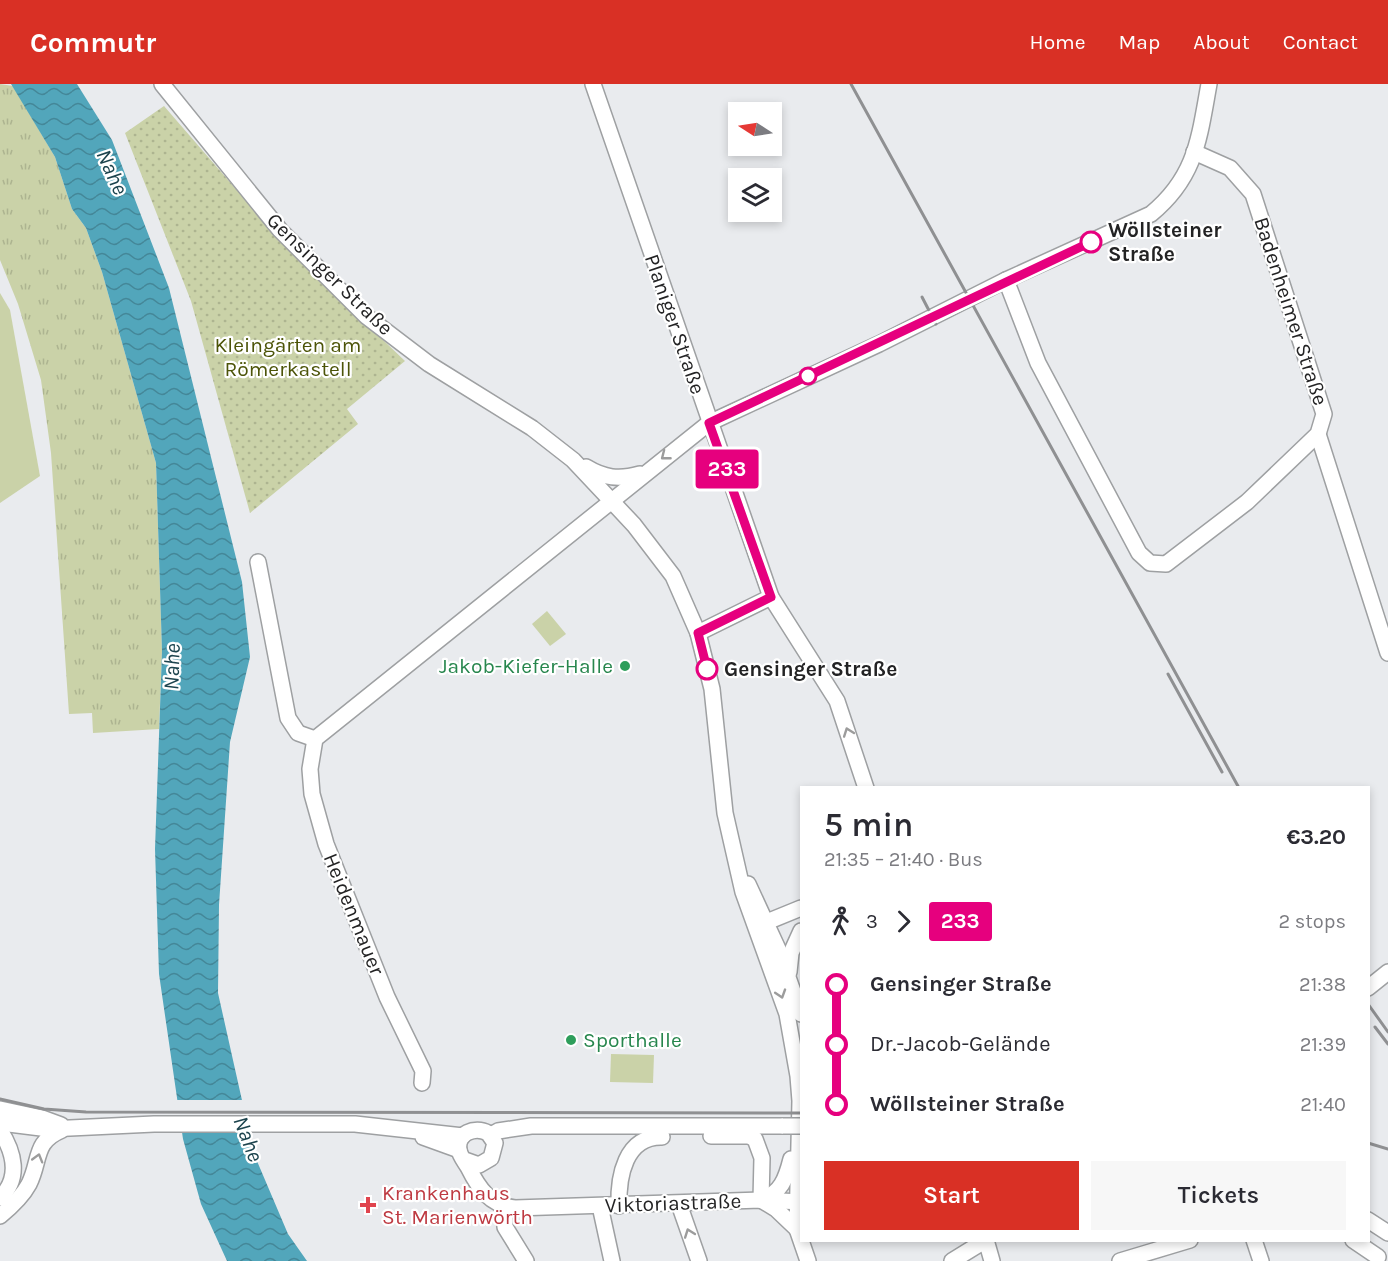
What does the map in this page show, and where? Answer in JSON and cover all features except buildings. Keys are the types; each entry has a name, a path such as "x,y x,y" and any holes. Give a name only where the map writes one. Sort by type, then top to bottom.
{"street":[{"name":"Gensinger Straße","path":"162,84 280,230 366,316 429,364 532,428 573,460 634,525 673,576 698,633 712,689 725,813 737,864 763,931 787,1014 798,1076 794,1125 800,1201"},
{"name":"Planiger Straße","path":"593,84 771,597 837,702 865,786"},
{"path":"258,562 288,718 298,733 315,739 611,499 709,423 879,344 1006,280 1150,214 1171,198 1185,178 1194,152 1209,84"},
{"name":"Badenheimer Straße","path":"1006,280 1038,363 1139,552 1150,563 1166,564 1247,501 1318,435 1324,414 1254,194 1230,168 1194,152"},
{"path":"1318,435 1388,653"},
{"path":"687,439 707,440 724,462"},
{"path":"573,460 608,478 625,478 643,474"},
{"path":"578,527 609,516 634,525"},
{"path":"698,633 771,597"},
{"name":"Heidenmauer","path":"315,739 310,769 326,844 387,997 423,1071 422,1083"},
{"path":"763,931 800,909"},
{"path":"763,931 800,925"},
{"name":"Gensinger Straße","path":"763,931 789,978 800,1011"},
{"path":"789,978 790,953 800,933"},
{"path":"1370,986 1385,975"},
{"path":"0,1109 42,1118 66,1128"},
{"path":"0,1123 66,1128 173,1124 355,1124 393,1127 462,1149 474,1165 489,1161"},
{"path":"490,1199 486,1178 493,1141 498,1131 531,1126 794,1125 784,1183 776,1193 761,1200"},
{"path":"0,1216 25,1191 46,1139 66,1128"},
{"path":"462,1149 477,1129 493,1141"},
{"path":"0,1130 12,1155 14,1169 11,1182 0,1198"},
{"path":"711,1136 749,1136 755,1139 762,1158 761,1200"},
{"path":"619,1206 619,1187 628,1156 640,1142 649,1137 662,1137"},
{"name":"Viktoriastraße","path":"462,1149 474,1179 490,1199 504,1206 619,1206 761,1200 800,1201"},
{"path":"761,1200 781,1213 797,1229"},
{"path":"800,1201 797,1229 800,1238"},
{"path":"679,1204 699,1261"},
{"path":"504,1206 504,1227 526,1261"},
{"path":"600,1206 612,1261"},
{"path":"1370,1221 1388,1233"},
{"path":"801,1242 808,1261"},
{"path":"952,1261 984,1242"},
{"path":"987,1242 992,1261"},
{"path":"1120,1261 1183,1242"},
{"path":"1255,1242 1261,1261"},
{"path":"1356,1242 1378,1257"}],"green space":[{"path":"0,84 13,86 55,157 72,209 86,228 102,272 156,463 162,651 159,729 93,733 92,713 69,714 51,453 41,380 18,304 0,260"},
{"name":"Kleingärten am Römerkastell","path":"164,106 287,248 405,361 347,409 358,424 250,513 191,301 125,133"},
{"path":"0,293 10,310 40,476 0,503"},
{"path":"547,611 566,634 550,646 532,624"},
{"path":"611,1054 654,1055 653,1083 610,1082"}],"water":[{"name":"Nahe","path":"11,84 77,84 112,140 169,288 242,582 250,657 230,742 219,905 218,993 254,1154 288,1234 307,1261 227,1261 201,1204 183,1139 159,974 155,849 162,651 156,463 102,272 86,228 72,209 55,157"}],"pier":[{"path":"174,1100 243,1100 247,1115 177,1115"}],"railway":[{"path":"851,84 1238,786"},
{"path":"922,297 936,324"},
{"path":"1168,674 1222,772"},
{"path":"1370,1007 1388,1032"},
{"path":"1375,1027 1388,1044"},
{"path":"0,1099 44,1109 86,1112 800,1113"},
{"path":"1370,1144 1388,1149"}],"bus line":[{"name":"233","path":"707,669 698,633 713,628 771,597 748,527 709,423 879,344 1006,280 1091,242"}],"place":[{"name":"Wöllsteiner Straße","path":"1091,242"},
{"name":"Jakob-Kiefer-Halle","path":"625,666"},
{"name":"Gensinger Straße","path":"707,669"},
{"name":"Sporthalle","path":"571,1040"},
{"name":"Krankenhaus St. Marienwörth","path":"368,1205"}]}
